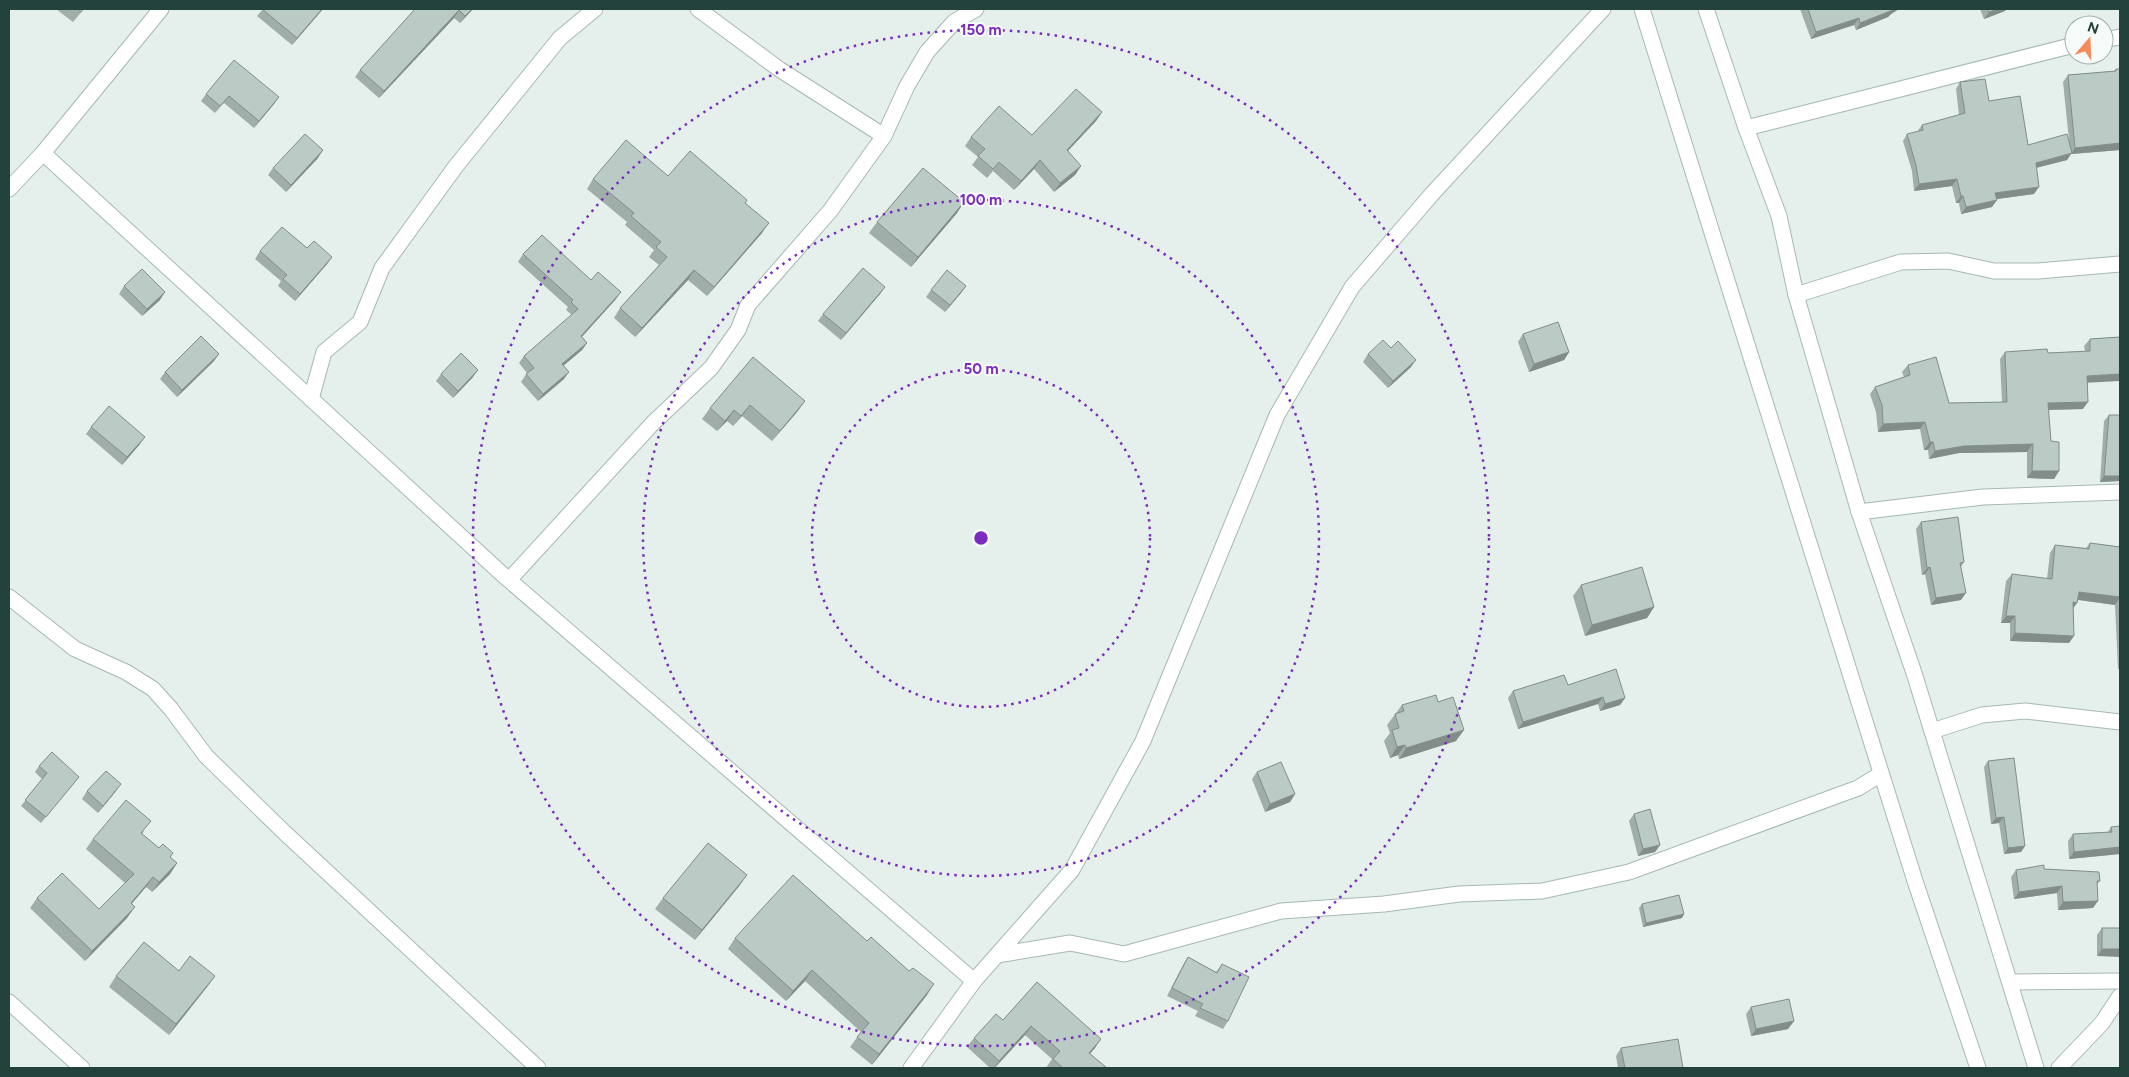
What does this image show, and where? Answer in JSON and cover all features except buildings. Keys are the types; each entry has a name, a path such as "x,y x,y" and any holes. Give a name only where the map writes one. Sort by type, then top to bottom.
{"street":[{"path":"311,399 324,352 360,322 387,260 456,166 560,38 595,9"},
{"path":"698,9 779,69 884,136"},
{"path":"509,580 652,424 710,368 738,330 748,305 830,211 884,136 907,86 927,52 954,22 976,9"},
{"path":"911,1068 974,981 1072,870 1143,741 1277,415 1352,287 1432,194 1604,9"},
{"path":"1642,9 1881,774 1978,1068"},
{"path":"1706,9 1746,128 1779,216 1796,295 1859,512 1932,731 2036,1068"},
{"path":"9,189 43,153 157,12"},
{"path":"1746,128 2064,48"},
{"path":"43,153 509,580 974,981"},
{"path":"1796,295 1902,262 1948,260 1994,271 2038,271 2120,264"},
{"path":"1859,512 1983,498 2120,492"},
{"path":"9,597 74,649 126,672 153,689 206,756 285,833 538,1068"},
{"path":"1932,731 1982,715 2026,711 2120,722"},
{"path":"997,955 1070,943 1124,954 1281,911 1384,904 1459,894 1542,891 1629,872 1858,788 1881,774"},
{"path":"2010,982 2120,981"},
{"path":"2059,1068 2102,1023 2120,996"},
{"path":"9,1002 82,1068"}]}
